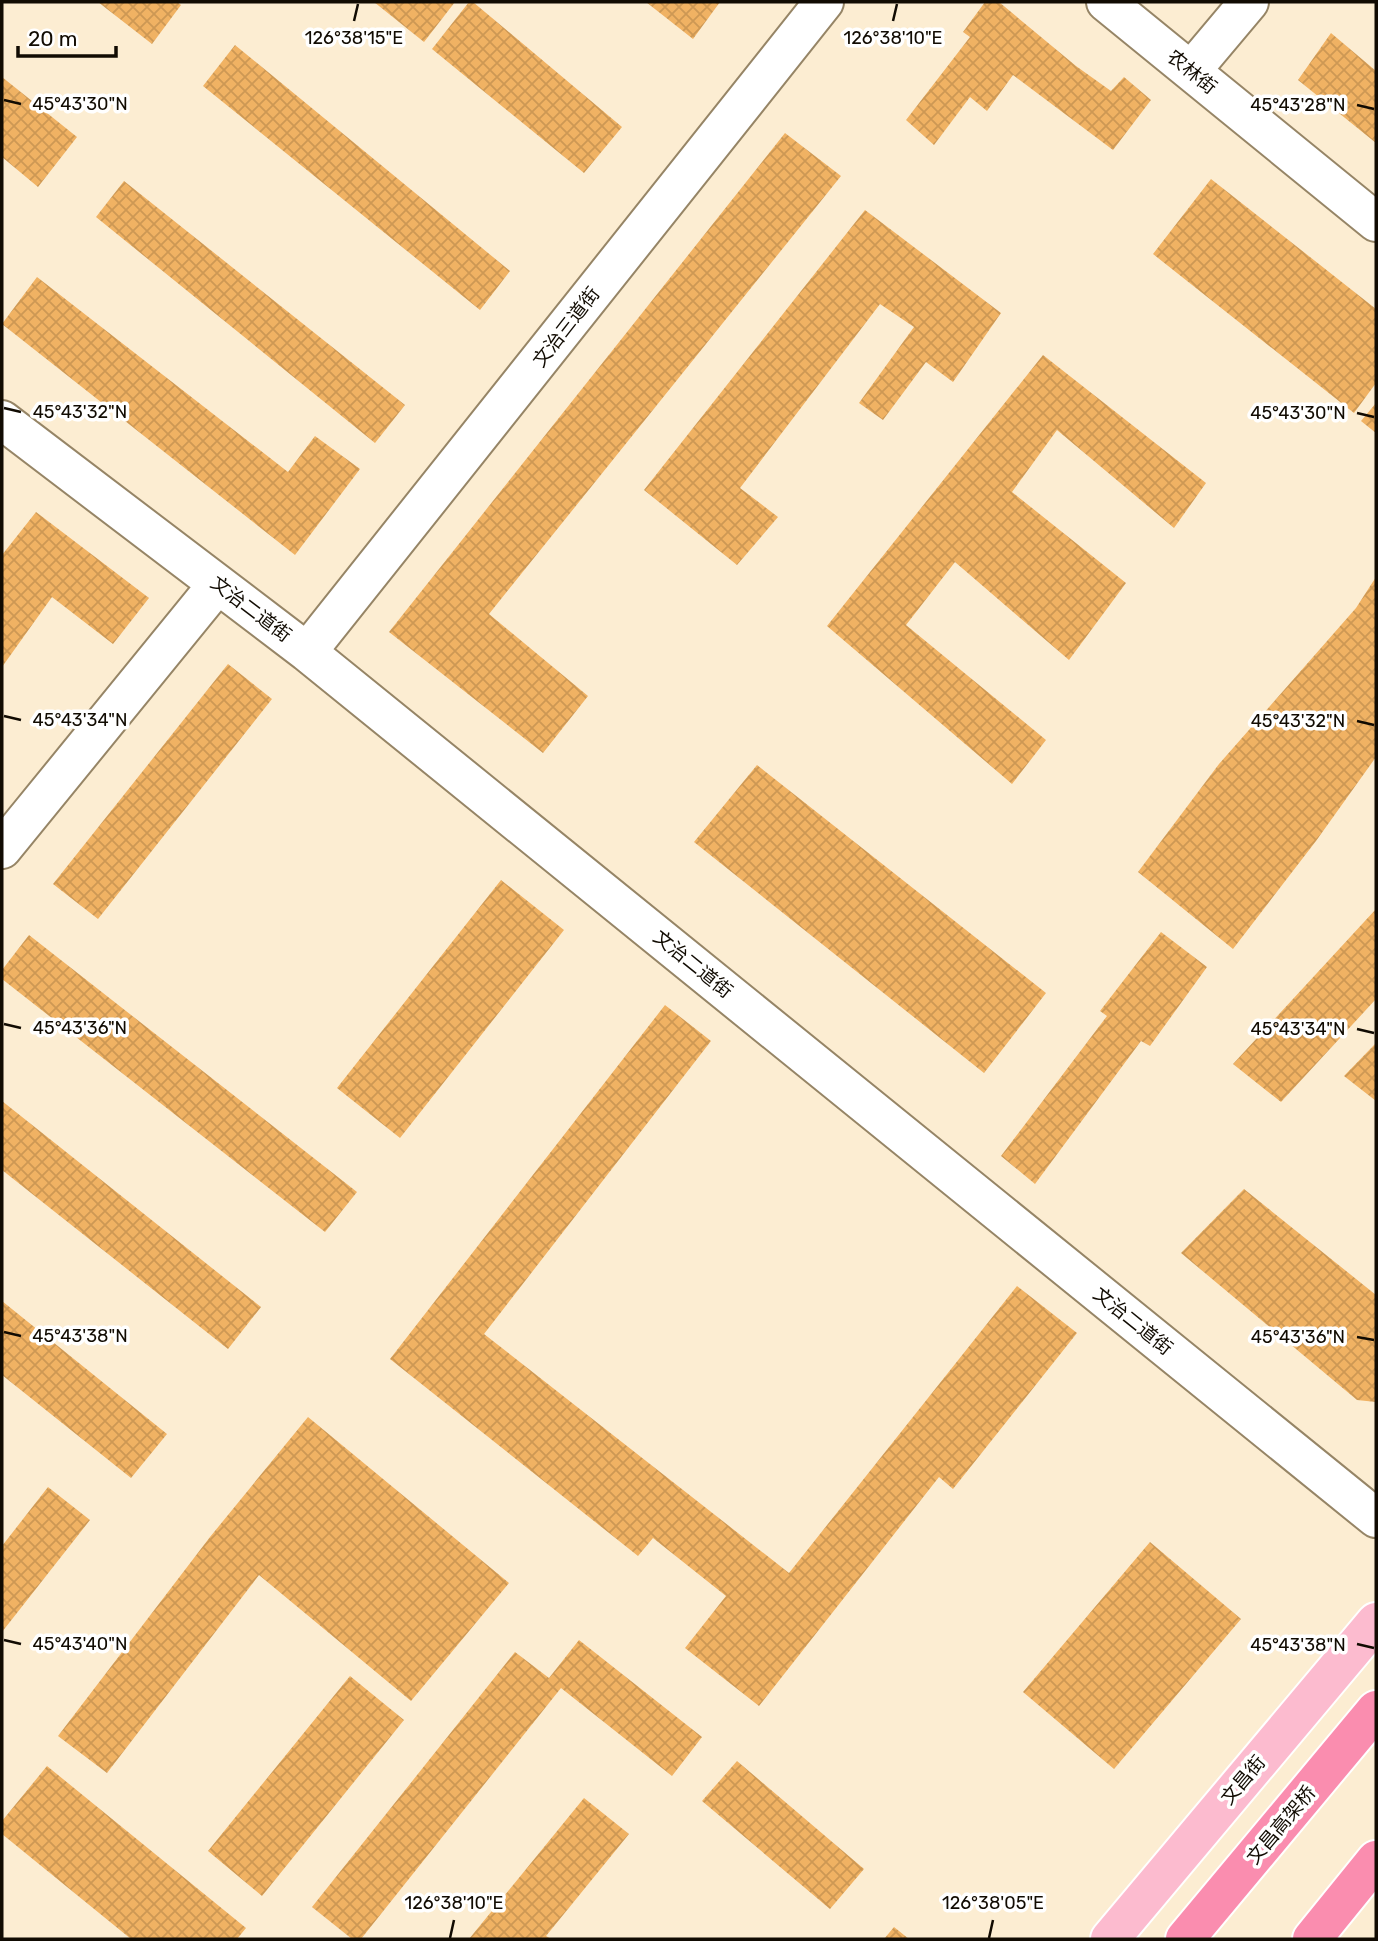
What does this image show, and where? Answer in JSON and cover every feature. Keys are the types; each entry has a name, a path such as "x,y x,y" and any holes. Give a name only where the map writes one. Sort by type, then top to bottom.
{"highway":[{"name":"文昌高架桥","path":"1185,1939 1376,1710"},
{"path":"1312,1939 1376,1860"}],"main road":[{"name":"文昌街","path":"1110,1939 1376,1622"}],"street":[{"name":"文治三道街","path":"307,652 824,2"},
{"name":"农林街","path":"1106,2 1376,222"},
{"path":"1191,72 1249,2"},
{"name":"文治二道街","path":"2,420 307,652 1376,1518"},
{"path":"2,849 217,585"}],"building":[{"path":"98,2 177,2 181,5 152,44"},
{"path":"374,2 455,2 424,42"},
{"path":"469,2 473,2 622,127 584,173 432,49"},
{"path":"646,2 720,2 693,39"},
{"path":"985,2 999,2 1076,66 1111,91 1124,77 1151,100 1113,150 1013,75 987,111 970,97 934,145 906,120 970,37 963,32"},
{"path":"1331,33 1376,71 1376,143 1298,80"},
{"path":"235,45 510,271 480,310 203,86"},
{"path":"2,77 77,137 38,187 2,157"},
{"path":"785,133 841,176 489,614 588,696 543,753 389,632"},
{"path":"1211,179 1376,309 1376,383 1354,413 1153,254"},
{"path":"124,181 405,405 375,443 96,217"},
{"path":"865,210 1001,313 953,382 926,362 883,420 859,403 914,327 880,304 740,488 778,517 737,565 644,490"},
{"path":"37,277 288,472 315,436 360,469 295,555 2,324"},
{"path":"1043,355 1206,483 1174,528 1057,430 1012,492 1126,583 1069,660 955,562 906,625 1046,740 1012,784 827,626"},
{"path":"1376,403 1376,433 1361,421"},
{"path":"36,512 149,598 113,644 52,597 2,667 2,555"},
{"path":"1376,577 1376,757 1233,949 1138,872 1219,764 1356,608"},
{"path":"228,664 272,699 98,919 53,884"},
{"path":"757,765 1046,993 984,1073 694,842"},
{"path":"501,880 564,930 400,1138 337,1088"},
{"path":"1376,909 1376,999 1281,1102 1233,1064"},
{"path":"1161,932 1207,967 1150,1046 1141,1041 1035,1184 1001,1156 1107,1016 1100,1011"},
{"path":"29,935 357,1192 325,1232 2,979 2,970"},
{"path":"665,1005 711,1041 484,1334 789,1573 1017,1286 1077,1333 953,1489 939,1477 759,1706 685,1648 726,1596 653,1538 638,1556 390,1359"},
{"path":"1376,1043 1376,1101 1344,1076"},
{"path":"2,1101 261,1307 228,1349 2,1170"},
{"path":"1244,1189 1376,1295 1376,1402 1357,1400 1181,1253"},
{"path":"2,1301 167,1434 131,1478 2,1375"},
{"path":"308,1417 509,1583 411,1701 259,1575 107,1773 58,1736 210,1537"},
{"path":"48,1487 90,1520 2,1632 2,1546"},
{"path":"1150,1542 1241,1619 1114,1769 1023,1692"},
{"path":"579,1640 702,1737 672,1776 561,1688 361,1939 352,1939 312,1907 515,1652 549,1678"},
{"path":"350,1676 404,1720 262,1896 208,1851"},
{"path":"737,1761 864,1869 830,1909 702,1801"},
{"path":"47,1766 246,1928 237,1939 131,1939 2,1834 2,1821"},
{"path":"584,1798 629,1834 546,1936 551,1939 469,1939"},
{"path":"894,1927 909,1939 884,1939"}]}
